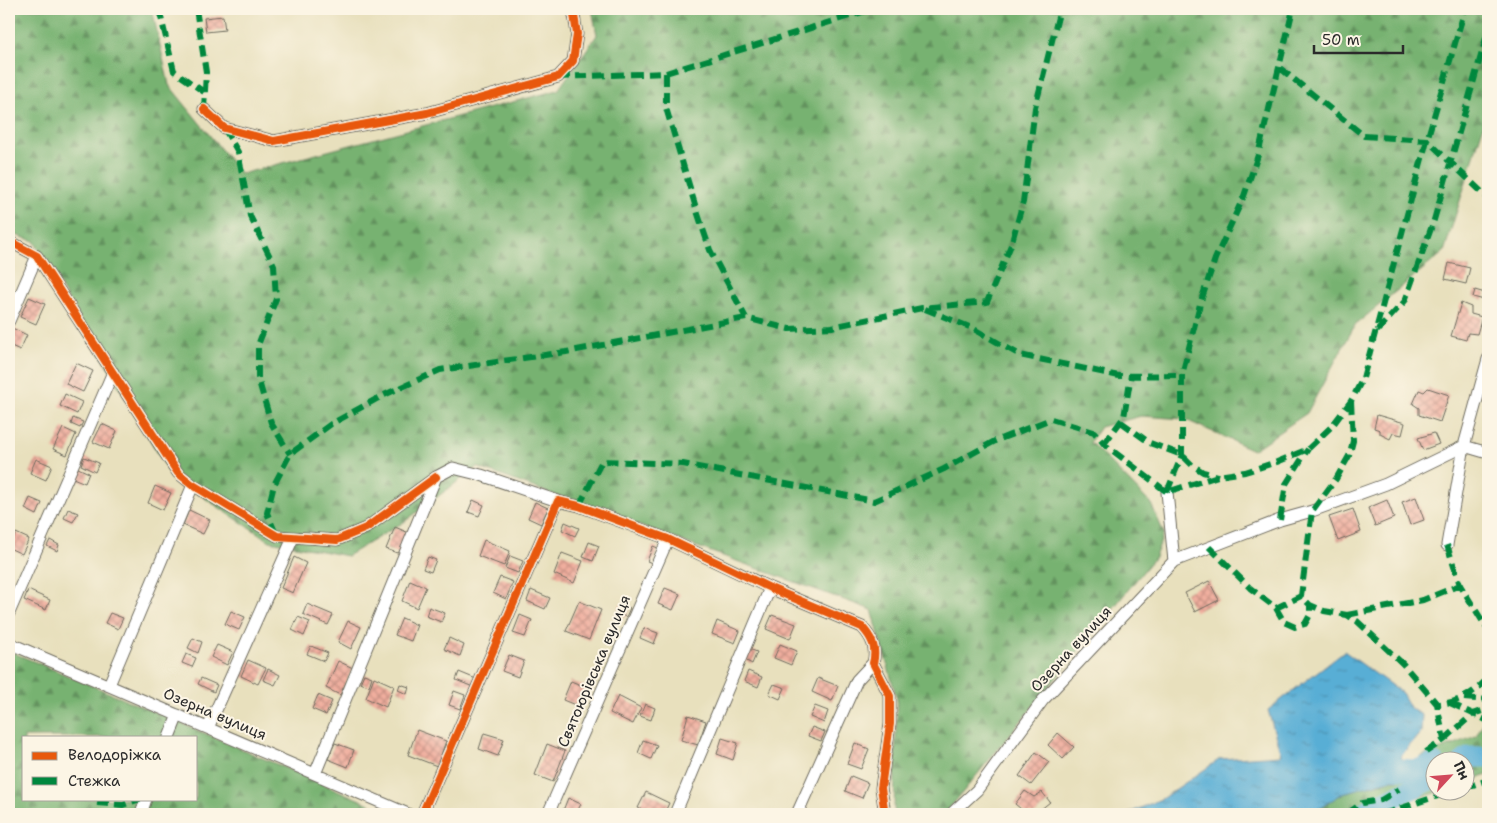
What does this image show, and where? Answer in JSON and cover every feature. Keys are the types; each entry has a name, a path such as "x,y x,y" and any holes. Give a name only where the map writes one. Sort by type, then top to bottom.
{"street":[{"path":"204,109 224,128 274,141 427,113 558,77 573,60 577,34 573,9"},
{"path":"9,241 37,256 178,473 193,485 277,536 337,540 366,528 436,477 453,468 579,506 668,539 770,588 862,627 872,639 875,654 872,663 858,680 797,814"},
{"path":"9,321 37,256"},
{"path":"1446,545 1464,446 1488,359"},
{"path":"9,613 113,372"},
{"path":"1167,492 1174,561 1280,520 1312,511 1386,484 1464,446 1488,453"},
{"path":"315,774 436,477"},
{"path":"109,685 193,485"},
{"path":"422,814 558,501"},
{"path":"208,728 293,538"},
{"name":"Святоюрівська вулиця","path":"548,814 668,539"},
{"name":"Озерна вулиця","path":"951,814 977,790 1042,700 1174,561"},
{"path":"675,814 770,588"},
{"name":"Озерна вулиця","path":"9,643 408,814"},
{"path":"872,663 890,696 890,724 881,788 885,814"},
{"path":"169,736 178,715"},
{"path":"141,814 146,800"}],"green space":[{"path":"9,9 152,9 169,85 241,174 558,90 597,35 592,9 1488,9 1488,111 1444,252 1355,325 1307,413 1253,450 1184,419 1141,416 1100,427 1090,442 1151,504 1164,533 1155,557 945,814 897,814 894,810 897,699 872,610 477,467 404,522 347,556 270,541 171,476 34,241 9,233"},
{"path":"9,651 169,718 393,814 9,814"},
{"path":"1488,714 1488,775 1474,780 1474,750 1439,750 1476,736"},
{"path":"1424,756 1424,796 1367,808 1358,814 1311,814 1343,793 1390,780 1398,780 1420,757"}],"water":[{"path":"1344,651 1402,693 1411,709 1422,715 1421,732 1401,756 1407,771 1398,780 1390,780 1343,793 1311,814 1127,814 1163,798 1220,759 1281,755 1268,710"}],"building":[{"path":"223,16 225,30 206,32 204,18"},
{"path":"1449,263 1470,268 1466,284 1445,279"},
{"path":"1475,290 1485,293 1484,300 1473,297"},
{"path":"29,297 45,304 36,324 20,317"},
{"path":"1461,303 1471,307 1471,314 1482,317 1477,334 1468,333 1466,340 1451,336"},
{"path":"12,328 27,335 20,350 9,345 9,335"},
{"path":"76,363 93,371 83,392 66,384"},
{"path":"1428,388 1449,395 1440,422 1419,415 1419,408 1413,404 1419,390 1424,392"},
{"path":"65,394 82,402 77,414 60,406"},
{"path":"1377,415 1405,423 1402,435 1393,433 1390,439 1380,434 1380,430 1374,428"},
{"path":"73,418 83,422 80,428 71,424"},
{"path":"102,424 117,431 109,449 93,442"},
{"path":"63,428 76,434 67,455 53,449"},
{"path":"1434,433 1439,444 1423,450 1418,438"},
{"path":"84,457 99,463 95,472 81,465"},
{"path":"36,459 52,466 46,480 30,473"},
{"path":"78,468 89,473 85,483 73,478"},
{"path":"155,486 171,493 163,510 148,503"},
{"path":"1416,497 1424,520 1410,525 1402,502"},
{"path":"30,498 42,503 37,515 25,509"},
{"path":"473,500 484,505 479,516 468,512"},
{"path":"1387,500 1394,518 1375,526 1368,508"},
{"path":"535,502 548,508 541,524 528,518"},
{"path":"68,509 78,513 73,522 64,518"},
{"path":"1353,509 1361,532 1338,541 1329,517"},
{"path":"189,510 210,520 203,534 183,525"},
{"path":"565,522 579,528 575,536 562,530"},
{"path":"395,527 409,533 400,554 386,549"},
{"path":"16,533 29,539 22,554 9,548"},
{"path":"50,540 59,545 57,551 47,546"},
{"path":"484,540 510,551 504,566 478,556"},
{"path":"589,542 599,546 593,561 583,557"},
{"path":"653,546 658,548 652,563 647,561"},
{"path":"562,553 583,561 574,583 554,574"},
{"path":"510,556 523,561 518,573 505,568"},
{"path":"294,557 306,563 293,593 281,588"},
{"path":"428,557 436,560 431,572 423,569"},
{"path":"500,577 513,582 506,599 493,593"},
{"path":"410,580 426,587 417,608 402,601"},
{"path":"1209,581 1219,600 1195,612 1185,593"},
{"path":"665,588 680,594 673,610 658,604"},
{"path":"28,590 50,600 46,610 24,600"},
{"path":"531,590 550,598 545,609 527,601"},
{"path":"579,601 601,610 589,640 566,631"},
{"path":"307,604 333,615 328,625 303,614"},
{"path":"621,604 630,608 626,617 617,613"},
{"path":"429,607 445,613 441,622 426,616"},
{"path":"231,611 245,617 239,630 225,624"},
{"path":"110,613 123,618 118,629 105,623"},
{"path":"520,615 532,620 525,637 513,633"},
{"path":"772,615 796,624 790,639 766,629"},
{"path":"298,617 310,622 304,636 292,630"},
{"path":"402,618 417,625 411,641 395,635"},
{"path":"348,621 361,627 351,649 338,642"},
{"path":"717,621 740,631 735,643 712,634"},
{"path":"644,628 658,633 654,644 640,638"},
{"path":"193,638 202,642 198,653 188,648"},
{"path":"449,638 464,645 460,656 444,649"},
{"path":"780,644 797,651 791,665 774,658"},
{"path":"217,645 233,652 227,665 211,657"},
{"path":"311,646 328,653 324,661 307,654"},
{"path":"749,649 757,652 752,664 745,660"},
{"path":"186,654 196,658 192,667 182,663"},
{"path":"509,655 524,661 518,677 502,671"},
{"path":"248,660 266,668 258,684 241,676"},
{"path":"338,661 353,668 340,695 326,688"},
{"path":"268,669 280,675 275,685 263,680"},
{"path":"748,671 762,677 758,687 744,681"},
{"path":"459,672 476,679 473,687 456,680"},
{"path":"364,674 372,677 369,686 360,683"},
{"path":"374,677 394,686 386,707 366,698"},
{"path":"201,678 217,685 214,692 198,684"},
{"path":"818,678 838,686 832,701 812,692"},
{"path":"571,681 588,688 580,707 563,700"},
{"path":"400,684 409,687 407,694 398,690"},
{"path":"774,684 785,688 780,699 769,694"},
{"path":"454,691 465,695 460,709 449,705"},
{"path":"318,695 332,701 326,715 312,709"},
{"path":"618,696 641,708 633,724 610,713"},
{"path":"645,704 655,708 651,720 640,716"},
{"path":"815,706 828,711 824,723 810,717"},
{"path":"688,715 706,721 698,745 681,740"},
{"path":"812,727 825,732 821,741 808,736"},
{"path":"417,730 446,741 437,766 408,755"},
{"path":"484,733 504,739 498,756 479,749"},
{"path":"1058,733 1074,747 1063,759 1048,745"},
{"path":"722,738 738,743 733,760 717,754"},
{"path":"643,740 657,745 651,759 638,753"},
{"path":"335,743 354,750 348,767 328,759"},
{"path":"855,743 869,749 861,769 847,764"},
{"path":"547,744 565,751 553,782 535,775"},
{"path":"1036,752 1049,762 1031,785 1019,776"},
{"path":"851,776 868,783 862,798 845,791"},
{"path":"1025,791 1034,797 1042,792 1050,802 1035,814 1027,814 1015,804"},
{"path":"646,792 669,803 664,814 651,814 638,808"},
{"path":"568,798 581,804 576,814 562,813"}],"waterway":[{"path":"1474,757 1488,757"},
{"path":"1397,769 1417,770 1424,767"},
{"path":"1360,814 1424,783"}],"marked path":[{"path":"159,9 174,71 204,92"},
{"path":"196,9 206,72 204,109"},
{"path":"558,77 666,73 872,9"},
{"path":"276,534 267,513 274,485 290,454 331,424 382,396 440,370 566,352 746,318 789,329 832,327 922,308 987,302 1011,245 1023,202 1035,108 1060,9"},
{"path":"1167,492 1182,455 1182,375 1200,304 1215,259 1244,196 1258,155 1293,9"},
{"path":"579,506 602,461 683,464 874,501 944,469 995,441 1051,419 1094,432 1104,444 1167,492 1218,476 1245,472 1277,462 1308,449 1332,426 1351,401 1363,378 1427,140 1465,9"},
{"path":"1377,331 1405,301 1434,220 1488,31"},
{"path":"1280,68 1364,136 1427,140 1488,198"},
{"path":"666,73 666,108 696,208 710,250 746,318"},
{"path":"224,128 238,152 250,216 274,265 276,299 258,345 258,378 271,423 290,454"},
{"path":"925,309 972,328 1020,355 1119,376 1182,375"},
{"path":"1104,444 1124,417 1131,375"},
{"path":"1351,401 1353,441 1349,456 1336,479 1312,511 1301,596 1310,605 1324,611 1347,615 1357,621 1403,664 1437,704 1452,702 1465,697 1488,678"},
{"path":"1121,422 1150,443 1182,455 1203,472 1218,476"},
{"path":"1280,520 1286,484 1308,449"},
{"path":"1447,545 1460,585 1488,630"},
{"path":"1209,547 1250,588 1276,608 1284,622 1295,627 1305,624 1310,615 1310,605"},
{"path":"1347,615 1423,600 1460,585"},
{"path":"1276,608 1301,596"},
{"path":"1464,698 1488,700"},
{"path":"1450,703 1488,721"},
{"path":"1429,750 1444,740 1437,704"},
{"path":"1444,740 1473,714 1488,709"},
{"path":"1474,785 1488,780"},
{"path":"1347,814 1362,803 1381,800 1399,789"},
{"path":"97,803 123,805 137,800"},
{"path":"1383,814 1426,800"}],"cycle path":[{"path":"204,109 224,128 274,141 427,113 558,77 573,61 577,34 573,9"},
{"path":"9,241 37,256 178,473 193,485 277,536 337,540 366,528 436,477"},
{"path":"422,814 558,501 579,506 668,539 770,588 862,627 869,635 873,644 873,663 890,696 890,724 881,788 885,814"}]}
